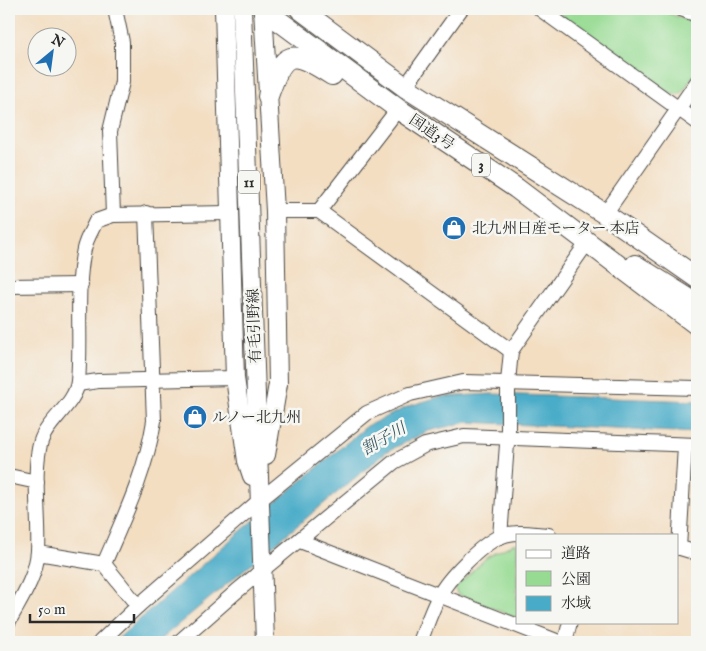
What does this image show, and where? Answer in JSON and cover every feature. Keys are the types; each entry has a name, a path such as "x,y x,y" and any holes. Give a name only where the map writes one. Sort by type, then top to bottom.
{"highway":[{"name":"国道3号","path":"263,9 398,109 516,188 697,325"},
{"name":"国道3号","path":"300,9 405,87 605,214 697,278"},
{"path":"268,96 278,68 284,61 296,56 310,60 349,86 398,109"},
{"name":"3","path":"587,242 645,270 697,304"}],"main road":[{"path":"224,9 235,378 247,461 260,500"},
{"name":"有毛引野線","path":"242,9 265,642"},
{"path":"260,500 278,384 275,211 263,9"}],"street":[{"path":"112,215 110,131 122,82 122,42 115,9"},
{"path":"405,87 461,9"},
{"path":"540,9 697,122"},
{"path":"681,9 697,15"},
{"path":"605,214 697,82"},
{"path":"319,212 398,109"},
{"path":"275,211 319,212 511,351"},
{"path":"104,564 141,478 150,450 154,421 146,213"},
{"path":"9,620 29,586 38,553 37,482 40,443 46,429 61,414 78,384 81,285 85,248 96,221 112,215 229,213"},
{"path":"500,537 508,435 508,387 511,351 587,242"},
{"path":"9,286 81,285"},
{"path":"78,384 98,381 235,378"},
{"path":"100,642 138,606 260,500 367,413 410,394 463,382 508,387 697,388"},
{"path":"180,642 262,568 300,541 394,462 425,445 464,436 508,435 691,445 678,548 697,553"},
{"path":"9,476 37,482"},
{"path":"420,642 440,594 452,578 480,550 500,537 519,533 534,534"},
{"path":"300,541 559,642"},
{"path":"38,553 104,564 138,606"},
{"path":"565,642 570,624"}],"green space":[{"path":"553,9 657,9 697,24 697,70 681,94 672,94"},
{"path":"516,544 516,618 457,594 455,588 486,558"}],"water":[{"name":"割子川","path":"492,394 697,401 697,433 468,422 428,431 386,452 157,642 114,642 235,536 367,426 409,406 439,397"}],"place":[{"name":"北九州日産モーター 本店","path":"454,228"},
{"name":"ルノー北九州","path":"195,417"}]}
